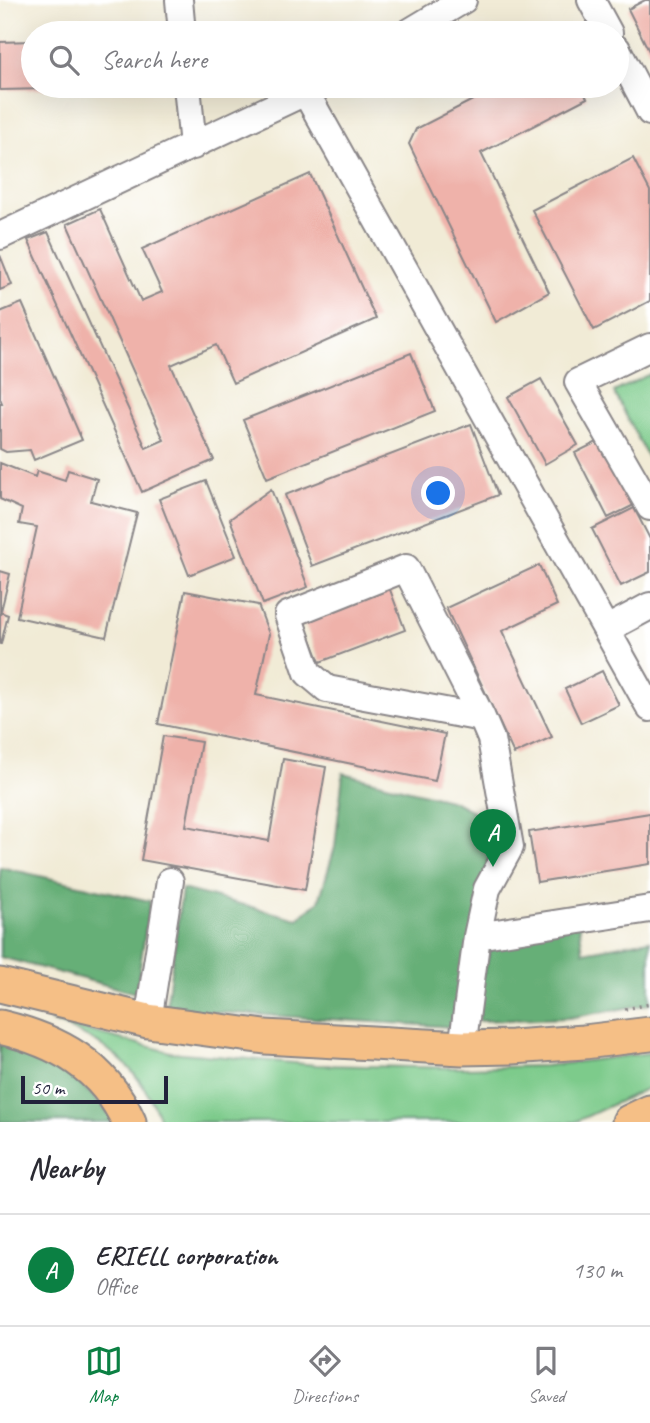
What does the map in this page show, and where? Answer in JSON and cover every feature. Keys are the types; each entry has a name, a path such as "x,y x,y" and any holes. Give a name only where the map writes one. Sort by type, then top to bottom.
{"main road":[{"path":"0,985 148,1021 265,1037 462,1048 512,1047 636,1027"},
{"path":"0,1027 48,1042 68,1051 83,1062 107,1089 129,1122"},
{"path":"629,1122 650,1112"}],"street":[{"path":"179,0 181,21"},
{"path":"430,9 463,0"},
{"path":"591,0 602,21"},
{"path":"629,72 650,112"},
{"path":"188,98 193,146"},
{"path":"0,236 293,98"},
{"path":"317,98 650,708"},
{"path":"650,347 578,382 650,507"},
{"path":"462,1048 477,936 487,889 510,846 491,739 482,718 406,568 288,615 308,673 327,689 482,718"},
{"path":"607,629 650,606"},
{"path":"148,1021 170,881"},
{"path":"477,936 650,909"}],"path":[{"path":"636,1027 650,1004"}],"green space":[{"path":"650,374 650,462 614,392"},
{"path":"343,773 453,801 496,823 452,1027 166,1009 182,889 298,919 319,901 335,847"},
{"path":"0,867 150,901 136,993 0,957"},
{"path":"579,923 583,952 650,940 650,1004 568,1018 479,1021 482,977 495,935"},
{"path":"50,1021 170,1052 316,1065 463,1068 545,1066 650,1053 650,1087 575,1122 161,1122 142,1085 118,1058 88,1037"},
{"path":"0,1044 35,1056 65,1072 91,1094 115,1122 0,1122"}],"building":[{"path":"650,0 650,53 628,9"},
{"path":"21,41 21,90 0,90 0,42"},
{"path":"477,98 587,98 481,153 549,292 496,322 409,144 416,129"},
{"path":"633,158 650,191 650,301 594,330 532,210"},
{"path":"310,174 376,319 233,383 216,345 171,365 214,460 142,492 28,240 48,232 146,448 164,440 67,224 100,209 141,301 162,292 142,249"},
{"path":"0,255 12,285 0,290"},
{"path":"22,303 82,440 34,460 30,450 6,452 0,449 0,312"},
{"path":"411,353 435,411 267,478 243,420"},
{"path":"541,379 578,445 545,464 508,397"},
{"path":"471,424 498,495 312,566 285,495"},
{"path":"603,439 636,504 608,518 575,453"},
{"path":"0,463 35,477 37,471 65,480 68,470 97,479 91,501 137,513 106,637 17,617 37,527 19,524 22,509 0,499"},
{"path":"206,481 236,556 189,575 159,499"},
{"path":"271,489 308,587 263,604 230,519"},
{"path":"634,508 650,539 650,572 621,586 592,529"},
{"path":"539,565 557,605 502,631 552,737 514,754 446,608"},
{"path":"0,571 10,574 1,611 0,611"},
{"path":"389,587 405,630 320,662 303,619"},
{"path":"185,591 258,605 269,634 256,695 445,734 435,781 158,724"},
{"path":"0,612 8,615 1,644 0,644"},
{"path":"602,671 619,705 581,723 565,689"},
{"path":"163,736 201,742 186,826 269,841 283,759 326,767 305,890 141,860"},
{"path":"650,813 650,864 537,882 529,832"}],"place":[{"name":"ERIELL corporation","path":"493,867"}]}
